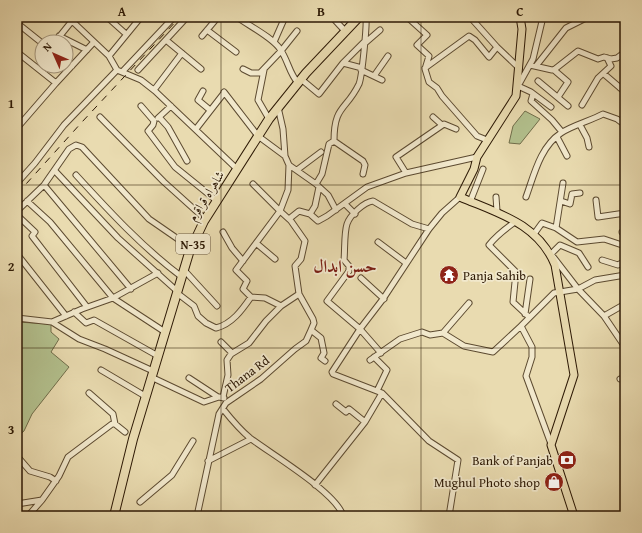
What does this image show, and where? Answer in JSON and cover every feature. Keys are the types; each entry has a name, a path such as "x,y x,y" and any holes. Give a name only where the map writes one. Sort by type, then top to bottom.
{"highway":[{"name":"شاہراہ قراقرم","path":"114,516 121,482 145,396 191,248 205,219 278,107 299,81 360,17"}],"main road":[{"path":"520,17 522,28 518,86 511,106 477,157 474,169 460,197 497,211 515,222 534,234 551,254 561,292 574,375 552,445 574,516"}],"street":[{"path":"67,17 73,19 109,56 120,70 141,80 154,90 237,169"},
{"path":"107,17 126,34"},
{"path":"109,56 141,17"},
{"path":"17,184 64,125 174,17"},
{"path":"138,70 186,17"},
{"path":"202,36 218,17"},
{"path":"237,17 274,42 282,51 293,77 319,94 343,63 380,30"},
{"path":"274,42 285,17"},
{"path":"332,17 346,32"},
{"path":"334,141 336,114 359,83 362,69 365,42 360,17"},
{"path":"408,17 427,35 418,45 429,56 425,68 429,82 437,88 442,96 477,136 487,140"},
{"path":"470,17 497,47 520,68"},
{"path":"543,17 538,42 530,64 518,86 534,94 551,107"},
{"path":"536,66 566,28 577,19 588,17"},
{"path":"62,34 73,19"},
{"path":"17,23 34,37"},
{"path":"207,30 236,52"},
{"path":"243,69 257,74 264,70 282,51 297,31"},
{"path":"425,68 469,36 476,40 489,57 497,47"},
{"path":"166,40 201,69"},
{"path":"74,64 94,42"},
{"path":"74,43 87,50"},
{"path":"554,70 578,51 598,59 607,58 611,60 624,54"},
{"path":"17,52 56,83"},
{"path":"154,90 182,53"},
{"path":"374,76 388,56"},
{"path":"582,105 595,82 611,66 607,58"},
{"path":"343,63 362,69 382,80"},
{"path":"530,64 554,70 568,82 558,97"},
{"path":"264,70 258,100 269,119"},
{"path":"17,128 64,74"},
{"path":"604,74 625,92"},
{"path":"538,81 568,106"},
{"path":"620,88 625,82"},
{"path":"204,91 198,100 210,110"},
{"path":"196,129 224,92 258,136 285,156"},
{"path":"534,94 530,101 552,120 562,132"},
{"path":"141,106 154,121"},
{"path":"171,106 154,121 153,125 148,131 175,167 217,201"},
{"path":"278,107 283,129 285,156 289,165 288,190 280,211 236,270 247,281 243,289 251,297 265,298 281,306"},
{"path":"526,197 539,161 562,132 603,114 617,119 625,125"},
{"path":"17,117 22,122"},
{"path":"100,117 164,182 205,219"},
{"path":"159,117 168,127 187,162"},
{"path":"433,117 442,125 445,124 456,130"},
{"path":"406,173 396,157 442,125"},
{"path":"580,125 587,138 589,147"},
{"path":"557,137 567,156"},
{"path":"334,141 363,161 365,165 363,174"},
{"path":"310,214 315,206 317,185 322,174 329,144 334,141"},
{"path":"17,211 44,185 69,150 76,145 82,147 149,219 191,248"},
{"path":"297,170 321,152"},
{"path":"289,219 299,211 310,214 318,221 345,204 367,187 406,173 477,157"},
{"path":"289,165 317,185 328,195 336,210"},
{"path":"470,202 483,169"},
{"path":"55,171 118,238 194,306 198,316 206,324 216,328 224,326 234,318 251,297"},
{"path":"76,175 128,230 163,263 183,274 217,306"},
{"path":"556,228 563,183"},
{"path":"253,184 289,219 305,241 301,259 295,266 299,294 313,318 314,323 311,330 322,341 324,353 321,358 324,361"},
{"path":"44,185 131,289"},
{"path":"561,201 570,204 572,194 580,193"},
{"path":"449,516 458,460 429,441 380,392 332,373 360,329 384,299 429,229 442,213 460,197"},
{"path":"496,197 497,211"},
{"path":"596,200 598,217 625,213"},
{"path":"27,202 50,222 113,298 165,332"},
{"path":"381,353 360,329 327,301 350,271 349,266 344,260 346,226 355,214 367,203 373,202 412,224 429,229"},
{"path":"345,204 355,214"},
{"path":"17,215 35,232 32,236 87,307"},
{"path":"515,222 497,235 496,240 489,245 516,272 513,302 527,315"},
{"path":"534,234 541,223 556,228 577,242 604,239 625,246"},
{"path":"223,232 232,248 243,261"},
{"path":"378,242 406,263"},
{"path":"256,243 275,259"},
{"path":"588,267 579,253 560,245 551,254 578,289 604,316 625,347"},
{"path":"17,254 66,316"},
{"path":"602,260 618,265 625,261"},
{"path":"52,322 74,312 113,298 158,273"},
{"path":"442,333 464,346 493,352 521,326 527,315 554,293 578,289 595,280 625,275"},
{"path":"361,278 384,299"},
{"path":"527,315 530,279"},
{"path":"220,397 228,376 227,360 232,353 250,343 266,321 281,306 299,294"},
{"path":"315,485 365,422 380,392 388,370 372,359 400,339 422,332 430,335 442,333 469,303"},
{"path":"604,316 625,304"},
{"path":"74,312 86,323 94,320 158,356"},
{"path":"17,318 52,322 79,340 105,349 204,402 220,397"},
{"path":"521,326 532,347 532,357 526,376 552,445"},
{"name":"Thana Rd","path":"197,516 219,414 226,402 261,379 306,341 311,330"},
{"path":"221,342 232,353"},
{"path":"101,370 145,396"},
{"path":"189,378 226,402"},
{"path":"88,393 113,414 115,424 125,432"},
{"path":"336,404 346,412 349,409 365,422"},
{"path":"223,409 237,426 251,439 315,485 339,506 344,516"},
{"path":"28,516 56,481 68,457 112,424 115,424"},
{"path":"208,461 251,439"},
{"path":"140,502 172,475 193,441"},
{"path":"17,456 30,471 50,477 56,481"},
{"path":"17,504 42,500"}],"green space":[{"path":"525,111 540,119 520,144 509,143 513,126"},
{"path":"17,322 51,324 51,332 59,339 51,352 69,367 32,414 24,431 17,437"}],"railway":[{"path":"17,194 180,17"}],"place":[{"name":"Panja Sahib","path":"449,275"},
{"name":"Bank of Panjab","path":"567,460"},
{"name":"Mughul Photo shop","path":"554,482"}],"district":[{"name":"حسن ابدال","path":"345,265"}]}
